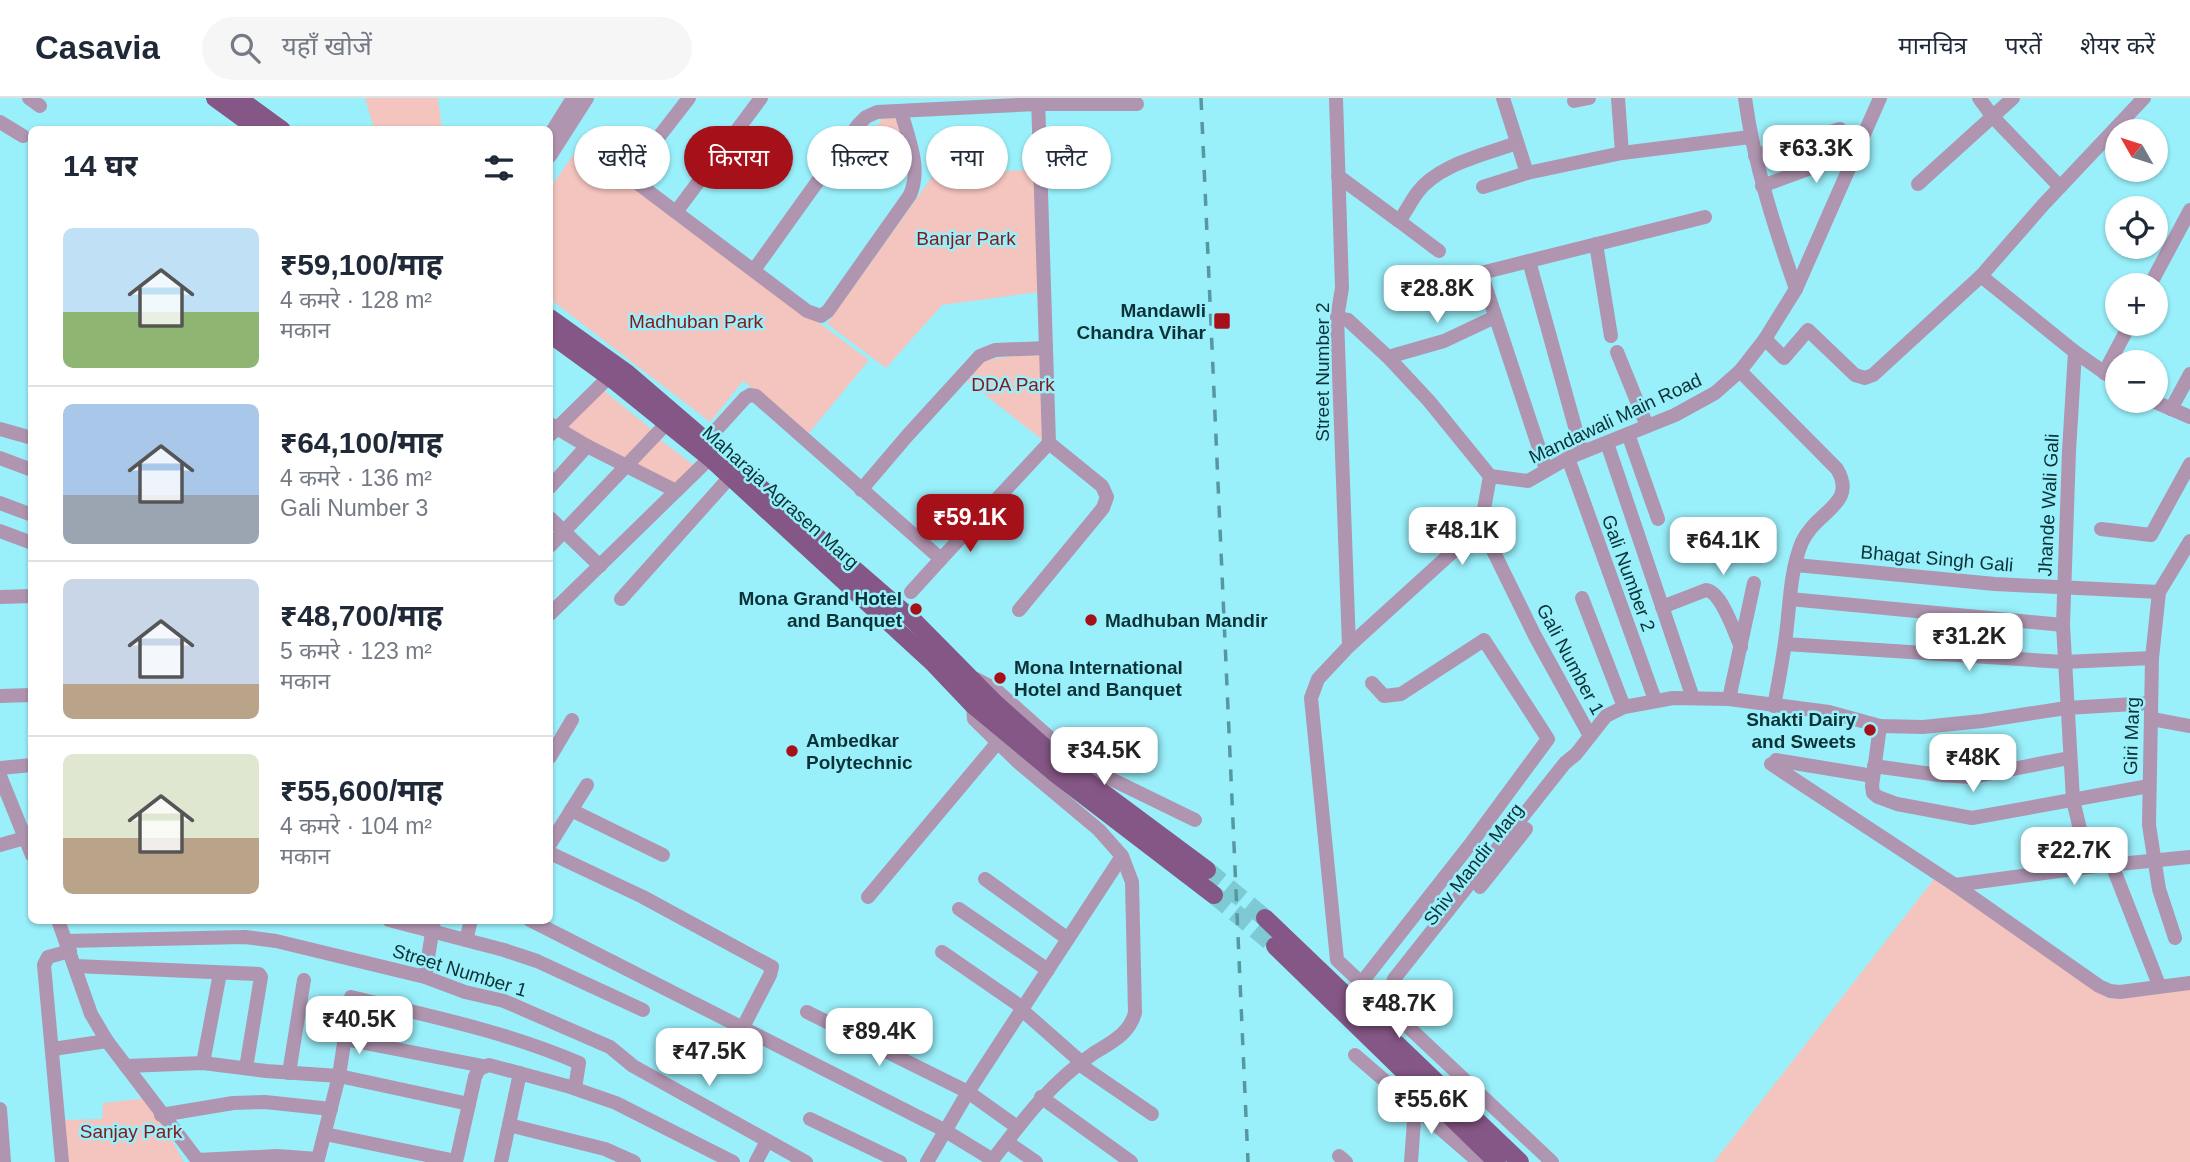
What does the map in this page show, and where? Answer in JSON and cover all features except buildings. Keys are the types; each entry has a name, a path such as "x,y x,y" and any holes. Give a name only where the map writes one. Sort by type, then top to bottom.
{"main road":[{"path":"215,98 254,126"},
{"path":"238,98 276,126"},
{"name":"Maharaja Agrasen Marg","path":"553,320 626,373 656,407 666,424 708,449 730,477 939,659 965,673 1059,760 1207,870"},
{"name":"Maharaja Agrasen Marg","path":"553,336 656,407 912,620 972,705 1056,774 1214,895"},
{"path":"1265,918 1520,1162"},
{"path":"1275,946 1497,1162"}],"street":[{"path":"553,130 573,98"},
{"path":"553,151 587,98"},
{"path":"689,98 634,169 632,176 636,182 754,270 815,315 821,316 828,311 910,195 916,181 915,164 901,111"},
{"path":"676,212 761,98"},
{"name":"Street Number 2","path":"1336,98 1342,288 1337,318 1349,646"},
{"path":"1503,98 1527,173"},
{"path":"1574,101 1589,98"},
{"path":"1618,98 1622,153"},
{"path":"1745,98 1750,137 1762,186 1796,289"},
{"name":"Mandawali Main Road","path":"1490,476 1528,481 1575,455 1675,415 1715,393 1740,371 1765,339 1796,289 1880,98"},
{"path":"1979,98 1993,117 2060,187"},
{"path":"1918,184 2013,98"},
{"path":"1765,339 1783,358 1808,330 1847,369 1865,378 1873,375 1981,276 2144,98"},
{"path":"754,270 858,125 877,112 1038,101 1137,104"},
{"path":"911,592 1049,443 1038,101"},
{"path":"0,122 23,136"},
{"path":"1755,156 1840,129"},
{"path":"1483,187 1527,173 1622,153 1750,137"},
{"path":"1399,221 1417,192 1434,177 1454,166 1516,143"},
{"path":"1762,186 1857,151"},
{"path":"1338,176 1439,251"},
{"path":"2156,273 2190,210"},
{"path":"1546,469 1481,273 1705,217"},
{"path":"1596,244 1611,336"},
{"name":"Gali Number 2","path":"1529,261 1575,455 1655,700"},
{"path":"1981,276 2104,373 2124,336"},
{"path":"1388,357 1444,341 1496,317"},
{"path":"1337,318 1349,320 1388,357 1429,401 1490,476 1481,526 1349,646 1318,679 1311,698 1337,960 1362,982 1386,996 1552,1162"},
{"path":"861,490 906,436 980,356 995,350 1046,348"},
{"path":"1617,352 1647,426"},
{"name":"Jhande Wali Gali","path":"2075,352 2063,586 2064,662 2073,800 2089,867"},
{"path":"1740,371 1837,469 1844,480 1844,491 1839,501 1814,522 1802,542 1790,599 1774,706"},
{"path":"2171,410 2190,374"},
{"path":"553,429 610,377"},
{"path":"553,611 676,491 745,398 751,395 756,396 941,559"},
{"path":"2168,408 2190,417"},
{"path":"553,542 666,424"},
{"path":"0,429 28,437"},
{"path":"553,430 676,491"},
{"path":"1628,434 1658,519"},
{"path":"1019,610 1103,508 1107,497 1102,486 1049,443"},
{"path":"1607,443 1693,698"},
{"path":"553,484 587,446"},
{"path":"0,458 28,468"},
{"path":"2101,529 2151,535 2190,464"},
{"path":"621,599 730,477"},
{"path":"0,503 28,514"},
{"path":"553,521 600,566"},
{"name":"Gali Number 1","path":"1481,526 1535,636 1589,734"},
{"path":"0,531 28,542"},
{"name":"Giri Marg","path":"2175,938 2159,889 2149,825 2152,658 2159,592 2190,541"},
{"name":"Bhagat Singh Gali","path":"1796,565 1973,582 2159,592"},
{"path":"1730,699 1754,583"},
{"path":"1662,607 1711,590 1718,597 1741,647"},
{"path":"0,597 28,596"},
{"path":"1582,598 1623,707"},
{"path":"1790,599 2063,625"},
{"path":"1362,982 1472,842 1548,739 1484,640 1401,694 1384,696 1372,683"},
{"path":"1785,644 2064,662 2152,658"},
{"path":"965,673 995,689 1078,763 1195,820"},
{"path":"0,696 28,695"},
{"name":"Shiv Mandir Marg","path":"1386,996 1401,985 1495,860 1572,769 1576,754 1589,734 1606,716 1623,707 1655,700 1730,699 1829,712 1880,726 1923,727 2066,708 2151,703"},
{"path":"538,924 742,1030 944,1130 992,1161 1041,1097 1068,1071 1131,1026 1135,1013 1132,882 1122,856 1099,830 974,719 972,705"},
{"path":"2152,719 2190,726"},
{"path":"553,752 572,720"},
{"path":"1880,726 1873,793 1878,797 1951,815 1984,816 2149,786"},
{"path":"868,897 998,742"},
{"path":"2069,758 1972,777 1774,762 2099,986 2120,992 2190,983"},
{"path":"0,768 28,765"},
{"path":"0,776 28,836 0,845"},
{"path":"553,839 587,785"},
{"path":"571,810 663,855"},
{"path":"1472,842 1495,860"},
{"path":"553,854 643,897 772,967 742,1030"},
{"path":"927,1162 968,1092 1122,856"},
{"path":"1955,886 2089,867 2190,857"},
{"path":"2112,865 2159,985"},
{"path":"985,879 1068,939"},
{"path":"959,909 1048,970"},
{"path":"60,924 91,1014 107,1041 198,1161 277,1156 315,1160 320,1156 339,1076 351,997 475,1026 534,1044 579,1062 575,1088"},
{"path":"466,940 470,924"},
{"path":"425,977 433,926 466,940 537,961 643,1010"},
{"name":"Street Number 1","path":"68,946 245,937 276,941 425,977 465,992 504,1001 610,1047 634,1066 806,1162"},
{"path":"62,1162 44,965 48,957 68,946"},
{"path":"942,952 1022,1009 1080,1063 1152,1114"},
{"path":"75,966 261,975 246,1068"},
{"path":"203,1063 220,973"},
{"path":"289,1073 304,979"},
{"path":"807,1012 968,1092 1017,1127"},
{"path":"344,1039 489,1065 575,1088 616,1103 733,1162"},
{"path":"53,1049 107,1041"},
{"path":"1355,1055 1479,1162"},
{"path":"126,1066 203,1063 339,1076 468,1104"},
{"path":"325,1134 456,1161 475,1077 483,1066"},
{"path":"501,1162 520,1073"},
{"path":"1041,1097 1131,1162"},
{"path":"161,1115 233,1103 265,1102 331,1109"},
{"path":"1411,1162 1415,1107"},
{"path":"0,1110 5,1162"},
{"path":"810,1119 900,1162"},
{"path":"509,1125 604,1149 634,1162"},
{"path":"756,1162 766,1141"},
{"path":"1007,1142 1036,1162"}],"green space":[{"path":"365,98 438,98 442,126 373,126"},
{"path":"890,110 897,117 900,126 877,126"},
{"name":"Madhuban Park","path":"574,154 574,189 639,189 869,360 809,433 743,381 710,422 553,301 553,184"},
{"name":"Banjar Park","path":"1022,170 1022,189 1035,189 1038,292 942,305 886,368 827,324 926,185 926,189 1008,189 1008,171"},
{"name":"DDA Park","path":"1041,353 1045,442 965,379 982,360"},
{"path":"602,389 655,432 625,462 560,428"},
{"path":"657,437 696,467 675,487 633,463"},
{"path":"1934,879 2109,999 2190,987 2190,1162 1714,1162"},
{"name":"Sanjay Park","path":"148,1098 184,1162 66,1162 61,1120 102,1119 103,1103"}],"tunnel":[{"path":"1207,870 1265,918"},
{"path":"1214,895 1275,946"}],"railway":[{"path":"1201,98 1248,1162"}],"place":[{"name":"Mandawli Chandra Vihar","path":"1222,321"},
{"name":"Mona Grand Hotel and Banquet","path":"916,609"},
{"name":"Madhuban Mandir","path":"1091,620"},
{"name":"Mona International Hotel and Banquet","path":"1000,678"},
{"name":"Shakti Dairy and Sweets","path":"1870,730"},
{"name":"Ambedkar Polytechnic","path":"792,751"}]}
